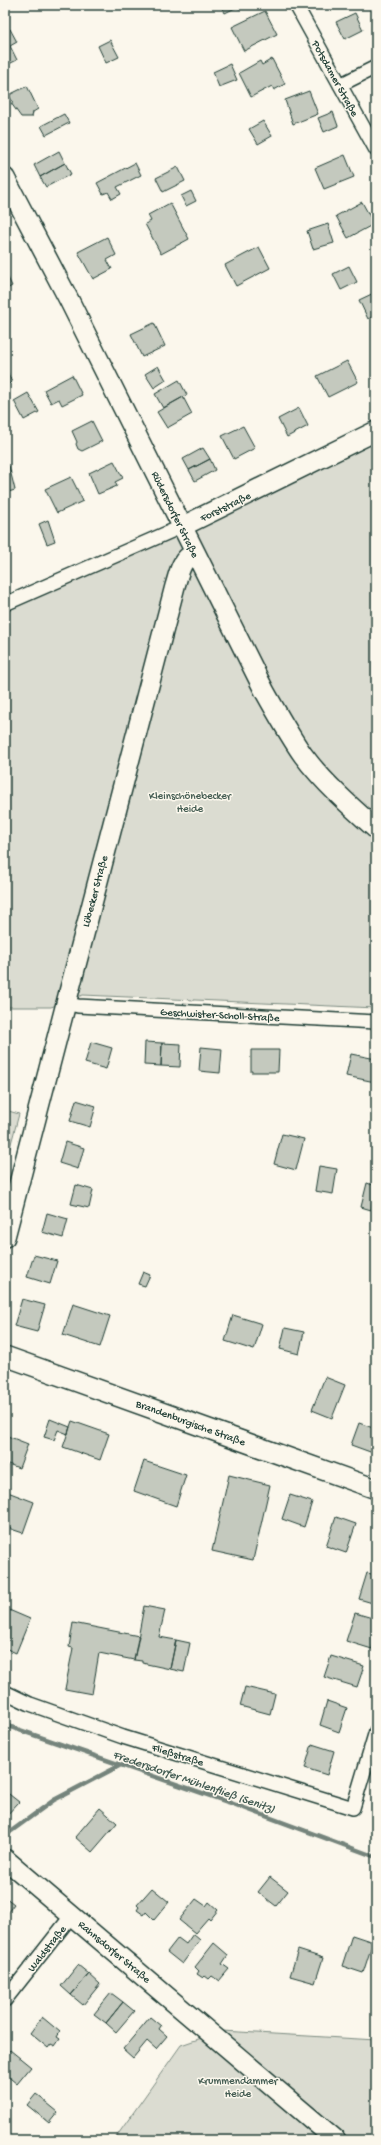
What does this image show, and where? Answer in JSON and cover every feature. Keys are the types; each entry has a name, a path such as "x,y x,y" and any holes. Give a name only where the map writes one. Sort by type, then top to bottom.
{"street":[{"name":"Potsdamer Straße","path":"296,5 376,150"},
{"path":"340,85 376,67"},
{"name":"Rüdersdorfer Straße","path":"5,178 286,728 304,756 354,809 376,829"},
{"name":"Forststraße","path":"5,604 183,526 376,431"},
{"name":"Lübecker Straße","path":"5,1237 175,586 186,557 195,552"},
{"name":"Geschwister-Scholl-Straße","path":"65,1003 78,1006 376,1022"},
{"name":"Brandenburgische Straße","path":"5,1356 376,1489"},
{"name":"Fließstraße","path":"5,1692 30,1704 123,1737 353,1808 376,1731"},
{"name":"Rahnsdorfer Straße","path":"5,1859 336,2140"},
{"name":"Waldstraße","path":"5,2000 72,1915"}],"green space":[{"name":"Kleinschönebecker Heide","path":"376,440 376,1008 83,995 51,1007 5,1007 5,607 307,476"},
{"path":"5,1110 19,1114 5,1166"},
{"name":"Krummendammer Heide","path":"222,2031 376,2040 376,2140 114,2140 181,2045"}],"building":[{"path":"221,5 246,5 239,9 237,7 225,13"},
{"path":"370,5 376,5 376,18"},
{"path":"265,11 277,34 244,51 232,27"},
{"path":"355,13 363,30 345,39 336,22"},
{"path":"10,29 17,42 10,46 17,60 5,66 5,32"},
{"path":"110,40 119,57 106,63 98,46"},
{"path":"272,59 285,84 274,90 272,86 251,97 239,73 260,61 262,65"},
{"path":"230,64 237,80 219,87 213,72"},
{"path":"27,86 38,109 33,112 32,117 21,117 11,103 13,103 9,95"},
{"path":"309,91 318,114 293,124 285,100"},
{"path":"333,112 338,126 324,132 318,118"},
{"path":"64,114 69,123 46,135 41,126"},
{"path":"263,121 272,136 258,144 249,129"},
{"path":"59,151 65,163 40,177 34,165"},
{"path":"345,155 354,177 324,189 315,168"},
{"path":"65,163 71,174 46,187 40,177"},
{"path":"135,163 141,175 117,187 121,194 112,199 108,192 103,194 97,183"},
{"path":"178,167 185,181 163,192 156,178"},
{"path":"191,191 196,201 186,206 181,196"},
{"path":"362,202 374,224 348,238 336,216"},
{"path":"170,203 189,239 161,254 145,224 151,221 148,215"},
{"path":"328,224 334,243 313,249 307,231"},
{"path":"107,237 116,255 107,260 112,269 93,279 78,252"},
{"path":"259,247 270,268 236,286 225,265"},
{"path":"349,266 357,282 341,290 333,274"},
{"path":"5,272 12,286 5,290"},
{"path":"5,290 9,297 5,299"},
{"path":"376,292 376,315 368,319 359,300"},
{"path":"154,323 165,346 142,357 131,334"},
{"path":"347,361 358,382 328,397 317,376"},
{"path":"158,366 166,380 154,388 145,374"},
{"path":"5,367 12,382 5,386"},
{"path":"72,375 82,395 62,405 59,399 51,403 44,390"},
{"path":"179,380 187,395 163,408 155,394"},
{"path":"28,393 39,412 24,420 14,401"},
{"path":"183,397 192,414 167,428 157,412"},
{"path":"299,408 308,426 287,437 278,419"},
{"path":"92,421 102,441 82,451 78,449 76,444 77,442 72,431"},
{"path":"243,426 255,448 234,459 222,436"},
{"path":"203,448 210,459 189,470 183,459"},
{"path":"210,459 215,470 195,481 189,470"},
{"path":"114,461 123,478 115,482 117,486 98,494 89,473"},
{"path":"9,466 15,490 5,493 5,467"},
{"path":"71,477 83,501 57,513 45,489"},
{"path":"48,520 55,541 47,544 39,524"},
{"path":"91,1042 112,1048 106,1069 85,1063"},
{"path":"145,1042 162,1043 161,1066 144,1065"},
{"path":"162,1043 181,1044 180,1067 161,1066"},
{"path":"201,1047 222,1049 220,1073 199,1071"},
{"path":"251,1050 279,1050 278,1072 251,1072"},
{"path":"351,1054 376,1059 375,1082 346,1076"},
{"path":"5,1066 9,1067 5,1081"},
{"path":"76,1100 96,1106 90,1127 70,1121"},
{"path":"282,1134 304,1139 296,1170 274,1164"},
{"path":"65,1142 84,1148 78,1169 59,1163"},
{"path":"319,1166 337,1169 333,1194 315,1191"},
{"path":"367,1183 376,1186 371,1210 361,1207"},
{"path":"76,1185 93,1190 89,1208 71,1204"},
{"path":"47,1213 68,1219 63,1238 42,1232"},
{"path":"34,1255 57,1261 50,1284 27,1277"},
{"path":"143,1272 150,1275 145,1286 138,1284"},
{"path":"22,1299 45,1305 37,1332 14,1326"},
{"path":"73,1304 110,1316 100,1347 63,1335"},
{"path":"233,1315 262,1324 254,1350 225,1341"},
{"path":"285,1328 304,1332 299,1354 280,1349"},
{"path":"325,1377 345,1385 332,1418 312,1410"},
{"path":"50,1419 70,1427 68,1434 58,1430 54,1440 44,1437"},
{"path":"72,1421 109,1434 100,1460 63,1447"},
{"path":"359,1423 376,1429 376,1446 373,1453 351,1445"},
{"path":"5,1435 28,1444 19,1468 5,1463"},
{"path":"144,1461 186,1475 176,1506 134,1491"},
{"path":"229,1475 270,1485 253,1560 212,1551"},
{"path":"5,1491 34,1502 23,1533 5,1527"},
{"path":"290,1495 312,1502 304,1527 282,1519"},
{"path":"336,1517 356,1524 346,1553 326,1546"},
{"path":"367,1573 376,1575 376,1604 359,1599"},
{"path":"144,1606 165,1610 159,1637 176,1640 170,1669 134,1660"},
{"path":"9,1610 30,1619 16,1653 5,1648 5,1621"},
{"path":"355,1613 376,1619 376,1637 372,1649 346,1641"},
{"path":"73,1623 139,1636 134,1660 99,1653 92,1694 65,1689 73,1648 69,1647"},
{"path":"176,1640 190,1643 184,1672 170,1669"},
{"path":"331,1656 364,1666 357,1687 324,1677"},
{"path":"245,1687 275,1694 270,1714 240,1706"},
{"path":"327,1701 347,1708 339,1732 320,1725"},
{"path":"312,1744 334,1751 327,1775 305,1768"},
{"path":"5,1791 19,1802 5,1817"},
{"path":"100,1808 117,1823 92,1852 75,1837"},
{"path":"270,1877 288,1891 276,1906 258,1892"},
{"path":"152,1888 169,1902 154,1920 146,1912 144,1915 137,1910 139,1907 137,1905"},
{"path":"5,1897 14,1904 5,1916"},
{"path":"196,1899 206,1906 209,1902 218,1910 210,1920 208,1918 195,1933 179,1920"},
{"path":"193,1934 200,1940 182,1964 167,1952 178,1938 186,1944"},
{"path":"352,1935 373,1942 363,1973 342,1966"},
{"path":"214,1943 228,1955 222,1964 229,1969 219,1981 212,1976 209,1979 205,1976 203,1978 197,1974 199,1971 195,1967"},
{"path":"298,1950 323,1958 315,1983 290,1976"},
{"path":"78,1965 89,1974 71,1995 61,1986"},
{"path":"89,1974 100,1984 83,2005 71,1995"},
{"path":"111,1993 123,2002 106,2023 94,2014"},
{"path":"123,2002 134,2011 116,2032 106,2023"},
{"path":"42,2017 60,2032 57,2037 60,2039 55,2046 51,2044 48,2048 30,2033"},
{"path":"150,2017 161,2026 159,2029 167,2036 156,2049 147,2041 133,2058 123,2049"},
{"path":"10,2050 31,2067 17,2084 5,2074 5,2055"},
{"path":"36,2094 58,2112 49,2123 27,2105"}],"waterway":[{"name":"Fredersdorfer Mühlenfließ (Senitz)","path":"5,1725 228,1802 376,1857"},
{"path":"5,1838 10,1832 54,1800 119,1766"}]}
